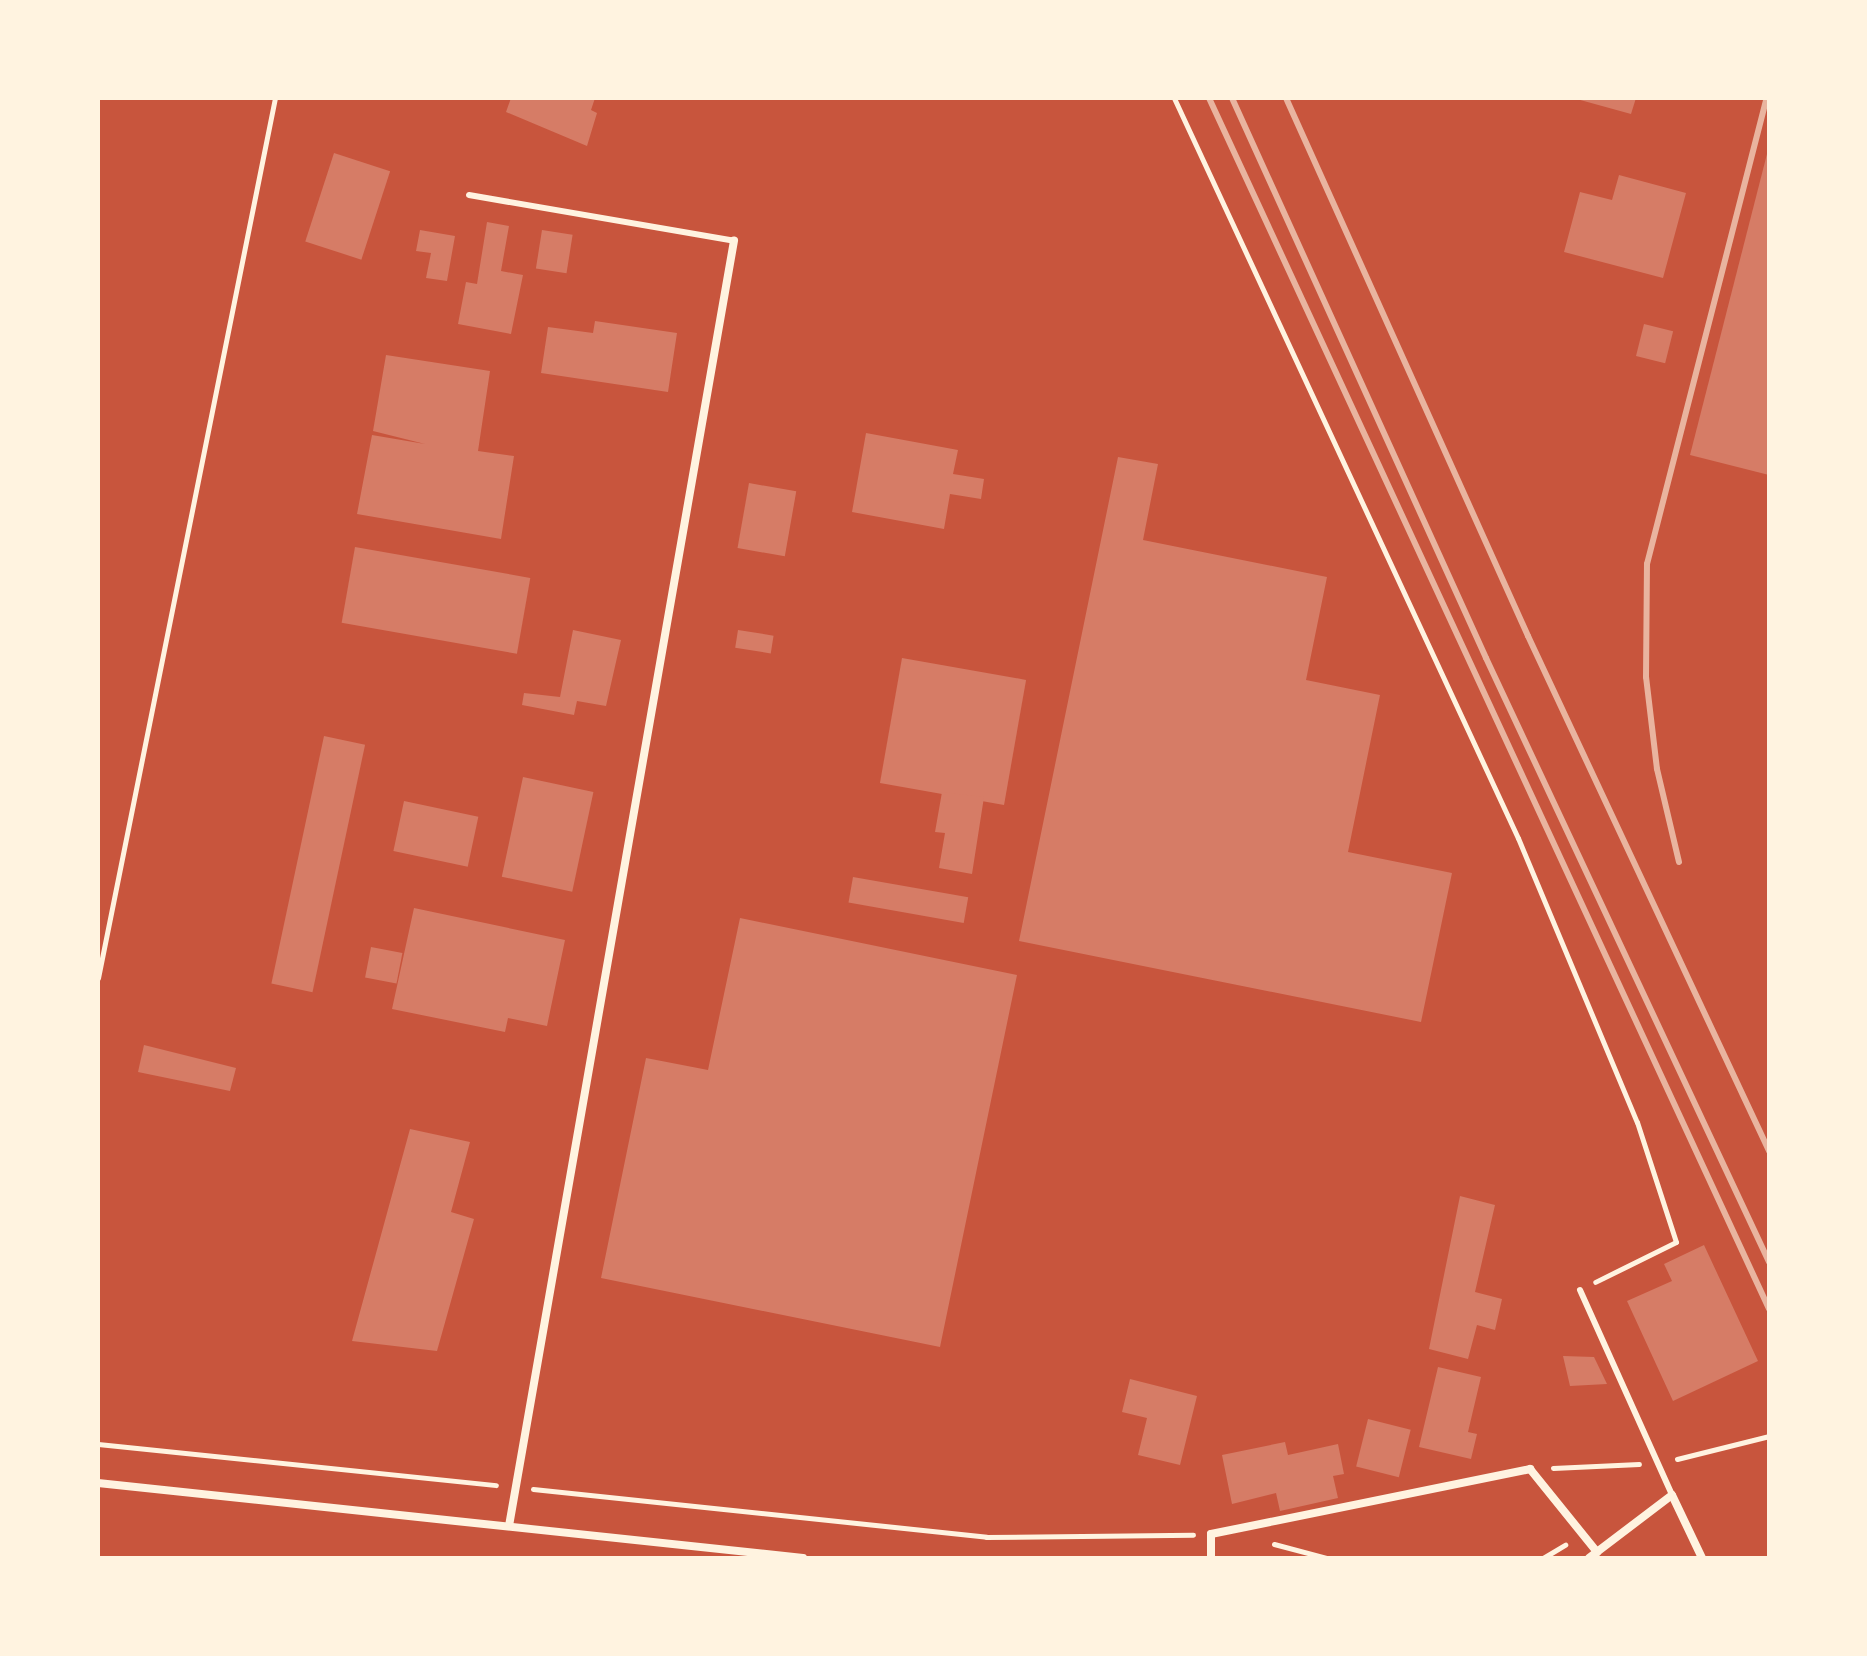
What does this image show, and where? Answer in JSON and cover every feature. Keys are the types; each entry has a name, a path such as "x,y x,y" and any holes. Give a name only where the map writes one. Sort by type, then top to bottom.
{"street":[{"path":"509,1526 734,241"},
{"path":"1211,1558 1211,1534 1530,1469 1597,1552"},
{"path":"98,1483 803,1558"},
{"path":"1589,1558 1672,1495 1702,1558"}],"lane":[{"path":"469,195 734,241"},
{"path":"1580,1290 1672,1495"}],"path":[{"path":"98,978 275,98"},
{"path":"1174,98 1518,838 1637,1122 1676,1242 1580,1290"},
{"path":"1530,1469 1658,1463 1769,1436"},
{"path":"98,1444 986,1537 1211,1534"}],"building":[{"path":"511,98 595,98 591,110 597,113 587,146 506,112"},
{"path":"1573,98 1636,98 1631,114"},
{"path":"1769,150 1769,475 1690,455"},
{"path":"334,153 390,171 361,260 305,241"},
{"path":"1619,175 1686,193 1663,278 1564,252 1580,192 1612,200"},
{"path":"487,222 509,226 501,271 523,275 511,334 458,324 466,282 477,284"},
{"path":"420,230 455,236 447,281 426,278 431,253 416,251"},
{"path":"542,230 573,235 567,273 536,269"},
{"path":"595,321 677,333 668,392 541,373 548,327 593,333"},
{"path":"1644,324 1673,331 1665,363 1636,356"},
{"path":"386,355 490,371 478,451 514,456 501,539 357,514 372,435 425,444 373,431"},
{"path":"866,433 958,450 953,474 984,479 981,499 950,494 944,529 852,512"},
{"path":"1118,457 1158,464 1143,540 1327,577 1306,680 1380,695 1348,852 1452,873 1421,1022 1019,941"},
{"path":"749,483 796,491 785,556 738,548"},
{"path":"355,547 530,578 517,654 342,623"},
{"path":"573,630 621,640 606,706 577,701 574,715 522,705 524,693 560,697"},
{"path":"738,630 774,636 771,653 735,648"},
{"path":"902,658 1026,680 1004,805 880,783"},
{"path":"324,736 365,745 312,992 271,983"},
{"path":"523,777 593,792 572,892 502,877"},
{"path":"942,792 984,797 972,874 939,868 945,833 935,832"},
{"path":"404,801 478,817 468,867 393,851"},
{"path":"853,877 968,897 964,923 848,903"},
{"path":"414,908 565,940 547,1026 508,1018 505,1032 392,1009"},
{"path":"740,918 1017,975 940,1347 601,1278 646,1058 708,1070"},
{"path":"371,947 402,953 396,984 365,977"},
{"path":"144,1045 236,1068 230,1091 138,1072"},
{"path":"410,1129 470,1142 451,1212 474,1219 437,1351 352,1341"},
{"path":"1460,1196 1495,1205 1475,1292 1502,1299 1495,1330 1477,1325 1468,1359 1429,1349"},
{"path":"1704,1245 1758,1361 1673,1401 1627,1301 1672,1281 1664,1264"},
{"path":"1563,1356 1594,1357 1607,1384 1570,1386"},
{"path":"1438,1367 1481,1377 1468,1432 1477,1434 1471,1459 1419,1447"},
{"path":"1130,1379 1197,1396 1180,1465 1138,1455 1147,1418 1122,1412"},
{"path":"1368,1419 1411,1430 1399,1477 1356,1467"},
{"path":"1285,1442 1288,1455 1338,1444 1344,1474 1333,1476 1338,1498 1280,1511 1276,1493 1232,1504 1222,1455"}],"railway":[{"path":"1209,98 1769,1309"},
{"path":"1232,98 1486,658 1769,1262"},
{"path":"1286,98 1528,636 1769,1151"},
{"path":"1679,862 1657,769 1646,677 1647,564 1767,98"}]}
